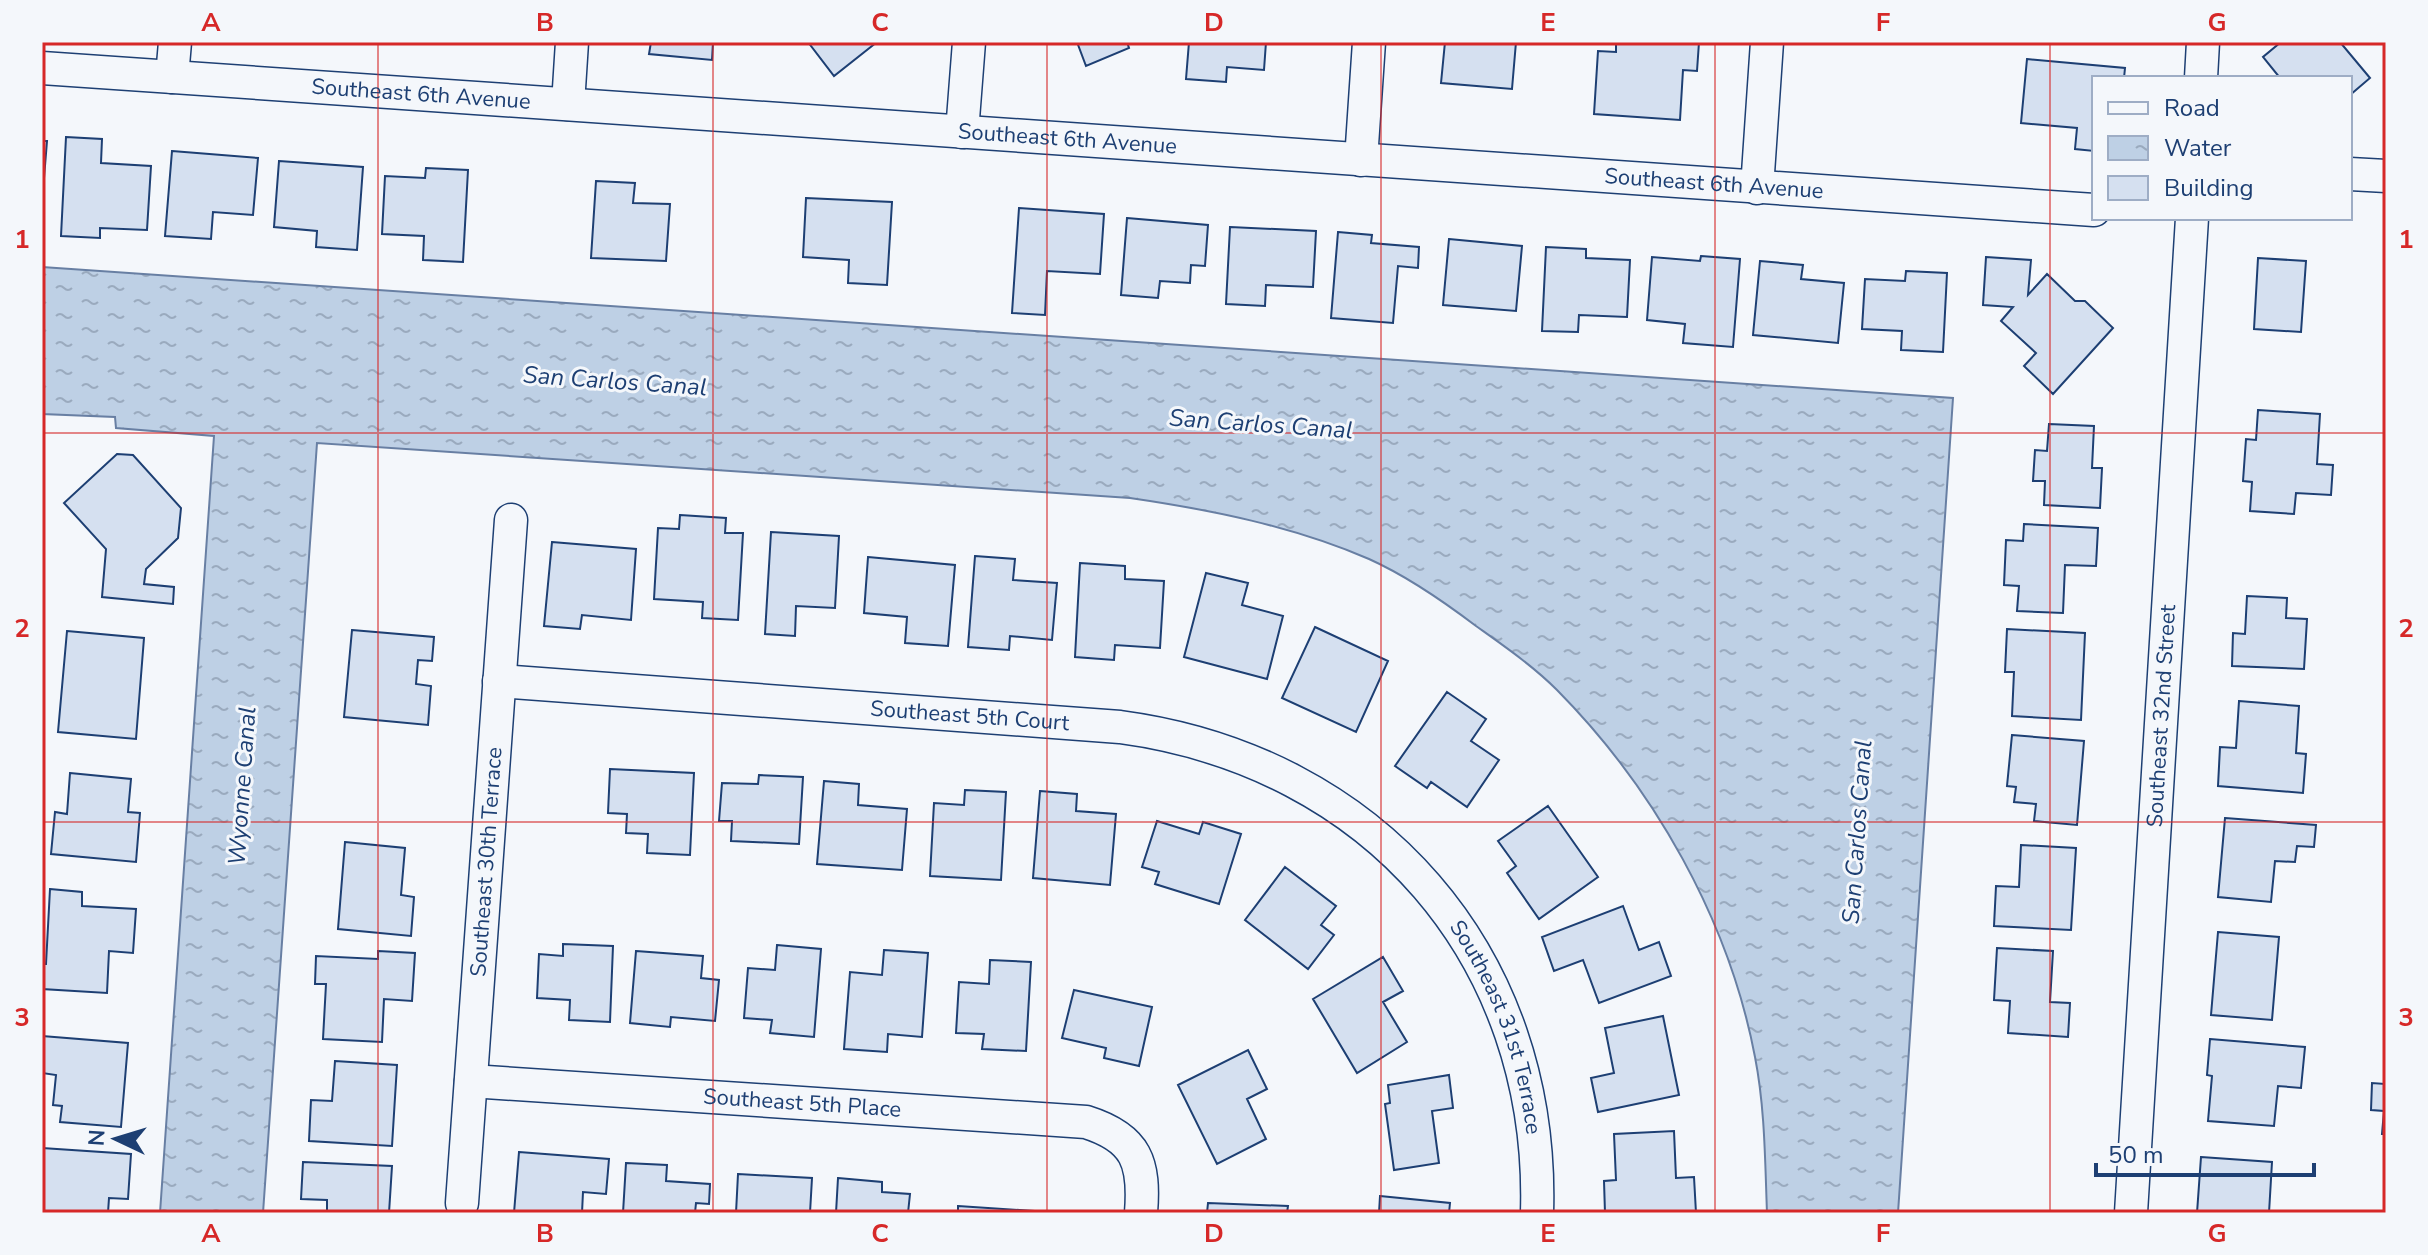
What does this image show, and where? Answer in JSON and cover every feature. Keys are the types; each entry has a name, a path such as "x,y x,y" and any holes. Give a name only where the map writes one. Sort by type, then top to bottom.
{"street":[{"path":"172,77 175,42"},
{"path":"568,104 572,42"},
{"path":"962,132 969,42"},
{"path":"1361,160 1369,42"},
{"path":"1757,188 1767,42"},
{"path":"2201,76 2203,42"},
{"name":"Southeast 6th Avenue","path":"42,68 2092,210"},
{"path":"2352,174 2386,176"},
{"name":"Southeast 32nd Street","path":"2131,1213 2192,220"},
{"name":"Southeast 30th Terrace","path":"462,1203 511,520"},
{"name":"Southeast 5th Court","path":"499,681 1155,732 1222,749 1286,776 1346,812 1405,862"},
{"name":"Southeast 31st Terrace","path":"1405,862 1462,933 1507,1020 1518,1051 1532,1115 1538,1180 1537,1213"},
{"name":"Southeast 5th Place","path":"471,1081 1072,1121 1101,1127 1127,1144 1142,1175 1141,1213"}],"water":[{"path":"42,267 1953,398 1898,1213 1767,1213 1761,1096 1743,1006 1707,907 1683,859 1625,769 1557,690 1518,656 1451,607 1369,559 1281,528 1130,498 317,443 263,1213 160,1213 214,436 116,428 115,417 42,414"}],"building":[{"path":"651,42 713,42 712,60 649,54"},
{"path":"808,42 877,42 834,76"},
{"path":"1077,42 1127,42 1129,48 1086,66"},
{"path":"1189,42 1266,42 1264,70 1227,67 1226,82 1186,79"},
{"path":"1445,42 1516,42 1512,89 1441,83"},
{"path":"1616,42 1699,42 1697,71 1683,70 1680,120 1594,114 1598,51 1616,52"},
{"path":"2281,42 2340,42 2370,78 2352,93 2352,76 2278,76 2263,57"},
{"path":"2027,59 2125,68 2124,76 2092,76 2092,151 2075,149 2077,128 2021,123"},
{"path":"66,137 102,139 101,163 151,166 147,230 100,228 100,238 61,236"},
{"path":"42,141 47,141 42,203"},
{"path":"172,151 258,158 253,215 213,212 211,239 165,236"},
{"path":"279,161 363,167 357,250 316,247 317,231 274,227"},
{"path":"426,168 468,170 463,262 423,260 424,236 382,234 385,176 425,178"},
{"path":"596,181 635,183 633,203 670,204 666,261 591,258"},
{"path":"806,198 892,202 887,285 848,283 849,260 803,257"},
{"path":"1019,208 1104,214 1100,274 1047,271 1045,315 1012,313"},
{"path":"1127,218 1208,225 1205,266 1191,265 1190,283 1160,281 1158,298 1121,295"},
{"path":"1230,227 1316,231 1313,287 1266,285 1265,306 1226,304"},
{"path":"1338,232 1372,235 1371,243 1419,247 1418,268 1398,266 1393,323 1331,318"},
{"path":"1449,239 1522,246 1516,311 1443,305"},
{"path":"1546,247 1586,249 1586,258 1630,260 1627,317 1579,315 1578,332 1542,331"},
{"path":"1701,256 1740,259 1733,347 1683,343 1685,324 1647,320 1652,257 1700,261"},
{"path":"1986,257 2031,260 2028,295 2047,274 2075,301 2085,301 2113,328 2053,394 2024,366 2036,353 2001,321 2013,307 1983,305"},
{"path":"2258,258 2306,261 2301,332 2254,329"},
{"path":"1760,261 1803,265 1801,279 1844,283 1838,343 1753,335"},
{"path":"1906,271 1947,273 1943,352 1901,350 1902,331 1862,329 1865,279 1905,281"},
{"path":"2258,410 2320,414 2317,464 2333,465 2331,495 2296,493 2294,514 2250,511 2252,482 2243,481 2246,439 2256,440"},
{"path":"2049,424 2094,426 2092,468 2102,468 2100,508 2044,505 2045,481 2033,481 2035,450 2047,451"},
{"path":"117,454 133,455 181,508 178,538 146,569 144,584 174,587 173,604 102,597 106,549 64,503"},
{"path":"680,515 726,518 725,533 743,533 738,620 702,618 703,602 654,599 658,528 679,529"},
{"path":"2024,524 2098,528 2096,566 2065,565 2063,613 2017,611 2019,586 2004,585 2006,540 2023,541"},
{"path":"771,532 839,536 835,608 796,606 795,636 765,634"},
{"path":"552,542 636,549 631,620 582,615 580,629 544,626"},
{"path":"975,556 1015,559 1013,580 1057,583 1052,640 1010,636 1009,650 968,647"},
{"path":"868,557 955,565 948,646 905,643 907,617 864,613"},
{"path":"1080,563 1125,566 1125,579 1164,581 1160,648 1115,645 1114,660 1075,657"},
{"path":"1206,573 1248,583 1242,605 1283,616 1267,679 1184,657"},
{"path":"2247,596 2287,598 2286,618 2307,619 2304,669 2232,666 2233,633 2245,634"},
{"path":"1315,627 1388,661 1356,732 1282,698"},
{"path":"2007,629 2085,633 2081,720 2012,716 2014,672 2005,672"},
{"path":"352,630 434,637 432,661 418,660 416,684 431,686 428,725 344,717"},
{"path":"67,631 144,638 136,739 58,732"},
{"path":"1447,692 1486,719 1471,741 1499,760 1467,807 1431,782 1427,788 1395,766"},
{"path":"2239,701 2299,706 2296,753 2306,754 2303,793 2218,786 2220,747 2236,748"},
{"path":"2012,735 2084,741 2077,825 2034,821 2036,804 2014,802 2016,787 2007,786"},
{"path":"610,769 694,773 690,855 647,853 648,834 626,833 627,814 608,813"},
{"path":"70,773 131,779 128,812 140,813 136,862 51,854 55,812 67,814"},
{"path":"759,775 803,777 799,844 731,841 732,821 719,821 722,783 758,784"},
{"path":"824,781 859,784 858,805 907,809 902,870 817,864"},
{"path":"965,790 1006,792 1001,880 930,876 934,803 964,805"},
{"path":"1040,791 1077,794 1076,811 1116,814 1110,885 1033,878"},
{"path":"1548,806 1598,877 1539,919 1507,873 1516,866 1498,841"},
{"path":"2225,818 2316,825 2314,847 2297,846 2295,862 2275,861 2271,902 2218,897"},
{"path":"1157,821 1199,834 1203,822 1241,834 1219,904 1155,884 1159,872 1142,867"},
{"path":"345,842 405,848 401,895 414,897 411,936 338,929"},
{"path":"2021,845 2076,848 2071,930 1994,926 1996,886 2019,887"},
{"path":"1285,867 1336,906 1321,925 1334,935 1308,969 1245,920"},
{"path":"50,889 82,892 82,906 136,909 133,953 109,951 107,993 42,989"},
{"path":"1623,906 1639,950 1659,942 1671,976 1599,1003 1583,960 1554,971 1542,937"},
{"path":"2218,932 2279,937 2272,1020 2211,1015"},
{"path":"563,944 613,946 610,1022 569,1020 570,1000 537,998 539,954 563,956"},
{"path":"777,945 821,949 814,1037 770,1033 772,1020 744,1018 748,968 775,970"},
{"path":"1997,948 2053,951 2050,1002 2070,1003 2068,1037 2008,1033 2010,1001 1994,1000"},
{"path":"884,950 928,953 922,1037 888,1034 887,1052 844,1049 850,972 882,975"},
{"path":"378,951 415,953 412,1001 384,999 382,1042 323,1039 326,984 315,984 316,956 378,959"},
{"path":"636,951 703,956 701,978 719,980 715,1021 671,1017 670,1027 630,1023"},
{"path":"1383,957 1403,991 1383,1002 1407,1042 1357,1073 1313,999"},
{"path":"990,960 1031,962 1026,1051 982,1049 984,1034 956,1033 959,982 989,984"},
{"path":"1074,990 1152,1007 1139,1066 1104,1058 1106,1048 1062,1038"},
{"path":"1663,1016 1679,1095 1598,1112 1591,1078 1614,1073 1605,1028"},
{"path":"42,1036 128,1043 121,1127 60,1122 62,1106 53,1105 56,1075 42,1073"},
{"path":"2210,1039 2305,1047 2301,1088 2278,1086 2274,1126 2208,1121 2212,1076 2207,1075"},
{"path":"1248,1050 1267,1089 1247,1099 1266,1139 1217,1164 1178,1085"},
{"path":"335,1061 397,1065 392,1146 309,1141 311,1100 332,1101"},
{"path":"2386,1072 2386,1134 2382,1134 2384,1111 2371,1110 2372,1083 2385,1084"},
{"path":"1449,1075 1453,1108 1432,1111 1439,1163 1394,1170 1385,1104 1390,1103 1388,1085"},
{"path":"1674,1131 1676,1178 1694,1177 1696,1213 1605,1213 1604,1181 1616,1180 1614,1134"},
{"path":"42,1148 131,1154 128,1199 109,1198 108,1213 42,1213"},
{"path":"519,1152 609,1159 606,1194 583,1192 582,1213 514,1213"},
{"path":"2201,1157 2272,1162 2269,1213 2197,1213"},
{"path":"303,1162 392,1166 389,1213 327,1213 327,1200 301,1199"},
{"path":"626,1163 667,1165 666,1181 710,1184 709,1204 696,1203 695,1213 623,1213"},
{"path":"738,1174 812,1178 810,1213 736,1213"},
{"path":"838,1178 882,1182 882,1192 910,1194 908,1213 836,1213"},
{"path":"1380,1196 1450,1203 1449,1213 1379,1213"},
{"path":"1208,1203 1288,1206 1287,1213 1207,1213"},
{"path":"958,1206 1065,1213 958,1213"}],"water label":[{"name":"San Carlos Canal","path":"615,381"},
{"name":"San Carlos Canal","path":"1261,424"},
{"name":"Wyonne Canal","path":"242,786"},
{"name":"San Carlos Canal","path":"1857,832"}]}
